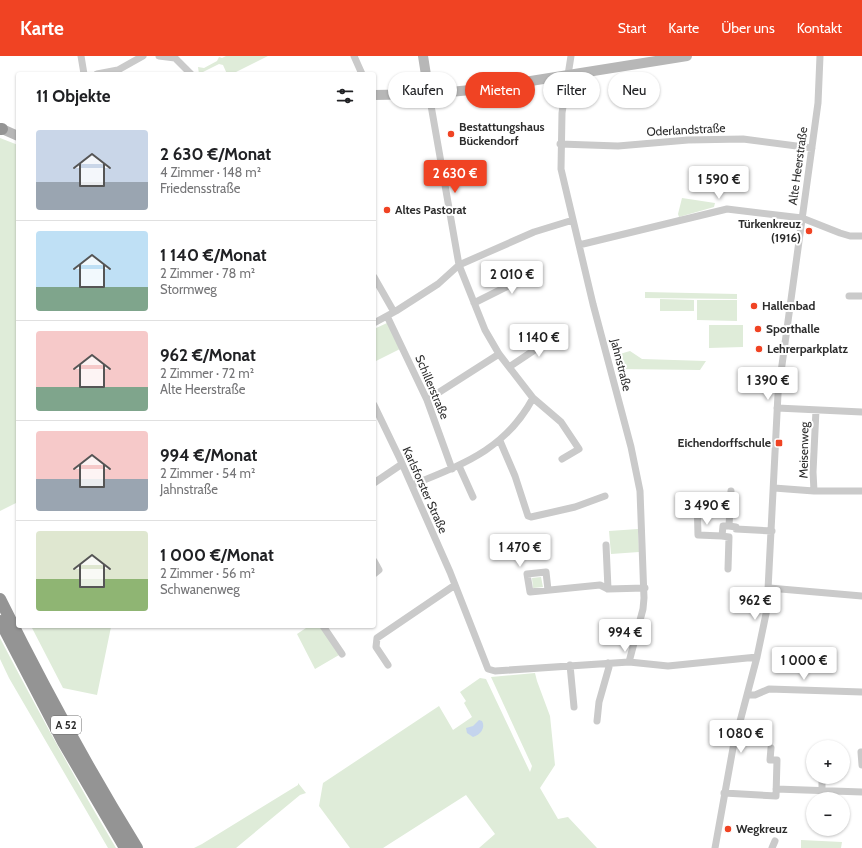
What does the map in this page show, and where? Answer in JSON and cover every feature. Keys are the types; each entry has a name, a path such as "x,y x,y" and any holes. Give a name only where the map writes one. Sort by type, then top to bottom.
{"highway":[{"name":"A 52","path":"0,599 26,652 71,736 108,802 137,848"},
{"name":"A 52","path":"0,621 63,742 125,848"}],"main road":[{"path":"422,56 425,72"},
{"path":"587,72 687,56"},
{"path":"457,91 502,87 543,80"},
{"path":"376,95 388,95"},
{"path":"1,129 16,135"}],"street":[{"path":"81,56 84,72"},
{"path":"123,71 143,56"},
{"path":"159,56 175,58 189,72"},
{"path":"354,56 361,72"},
{"name":"Jahnstraße","path":"569,72 572,56"},
{"name":"Alte Heerstraße","path":"715,848 733,748 758,657 764,626 769,588 777,408 818,103 820,56"},
{"path":"431,108 459,265 486,330 499,354 533,398 561,422 579,449 562,459"},
{"name":"Jahnstraße","path":"563,108 560,160 563,178 631,447 638,484 645,588 643,609 629,662"},
{"name":"Oderlandstraße","path":"560,144 618,146 688,140 743,139 812,148"},
{"path":"579,245 720,210 733,209 802,218 850,236 862,236"},
{"path":"376,322 438,284 459,265 534,232 573,220"},
{"path":"474,303 521,278 525,275 525,269"},
{"path":"376,280 394,312"},
{"path":"850,296 862,296"},
{"name":"Schillerstraße","path":"386,316 428,400 452,469"},
{"path":"509,367 548,340 549,336"},
{"path":"428,400 499,354"},
{"path":"412,485 459,466 500,441 526,412 533,398"},
{"path":"777,408 862,412"},
{"name":"Karlsforster Straße","path":"376,409 412,485 455,585 488,668 495,671 570,665"},
{"name":"Meisenweg","path":"814,490 813,472 816,410"},
{"path":"500,441 515,476 528,516 531,517 575,507 605,496"},
{"path":"376,482 402,464"},
{"path":"459,466 473,497"},
{"path":"774,488 862,491"},
{"path":"697,497 698,535 735,537 733,528 731,491"},
{"path":"728,570 726,537 723,526 772,531"},
{"path":"606,545 608,589"},
{"path":"376,565 379,570 376,572"},
{"path":"388,665 376,647 377,638 455,585"},
{"path":"548,590 600,585 608,589 645,588"},
{"path":"769,588 862,596"},
{"path":"324,628 342,654"},
{"path":"574,707 570,665 629,662 668,666 758,657"},
{"path":"597,721 599,702 609,667 608,663"},
{"path":"747,695 755,695 769,689 862,692"},
{"path":"724,793 776,796 777,760 770,760 771,748"},
{"path":"861,752 862,765"},
{"path":"822,784 822,791"},
{"path":"776,789 862,792"}],"green space":[{"path":"226,56 268,56 236,72 226,72 223,65 219,64 203,72 199,72 198,67 204,68 217,61 219,57 222,58"},
{"path":"0,138 16,144 16,503 0,511"},
{"path":"682,198 715,203 714,207 679,217 678,214"},
{"path":"645,292 737,294 737,299 645,298"},
{"path":"660,299 694,300 694,311 660,311"},
{"path":"697,300 737,300 737,321 697,320"},
{"path":"387,323 402,348 376,361 376,328"},
{"path":"709,325 743,325 743,347 709,348"},
{"path":"630,351 642,359 706,361 700,370 617,369 613,356"},
{"path":"638,529 639,552 611,554 609,531"},
{"path":"541,577 543,587 533,588 532,578"},
{"path":"32,628 111,628 97,695 63,688"},
{"path":"306,628 321,628 339,655 315,669 297,634"},
{"path":"0,638 56,744 116,848 108,848 9,678 0,659"},
{"path":"535,673 550,716 555,765 540,788 558,819 568,817 597,848 479,848 495,834 466,795 383,848 350,848 319,806 323,783 439,706 453,730 472,717 464,703 466,701 460,692 480,678 486,679 530,772 532,766 491,677"},
{"path":"298,783 306,793 300,795 236,848 194,848 298,785"},
{"path":"801,840 842,842 841,848 801,848"}],"water":[{"path":"479,720 482,721 483,729 478,735 473,737 467,733 466,728 473,726"}],"place":[{"name":"Bestattungshaus Bückendorf","path":"451,134"},
{"name":"Altes Pastorat","path":"387,210"},
{"name":"Türkenkreuz (1916)","path":"809,231"},
{"name":"Hallenbad","path":"754,306"},
{"name":"Sporthalle","path":"758,329"},
{"name":"Lehrerparkplatz","path":"759,349"},
{"name":"Eichendorffschule","path":"779,443"},
{"name":"Wegkreuz","path":"728,829"}]}
